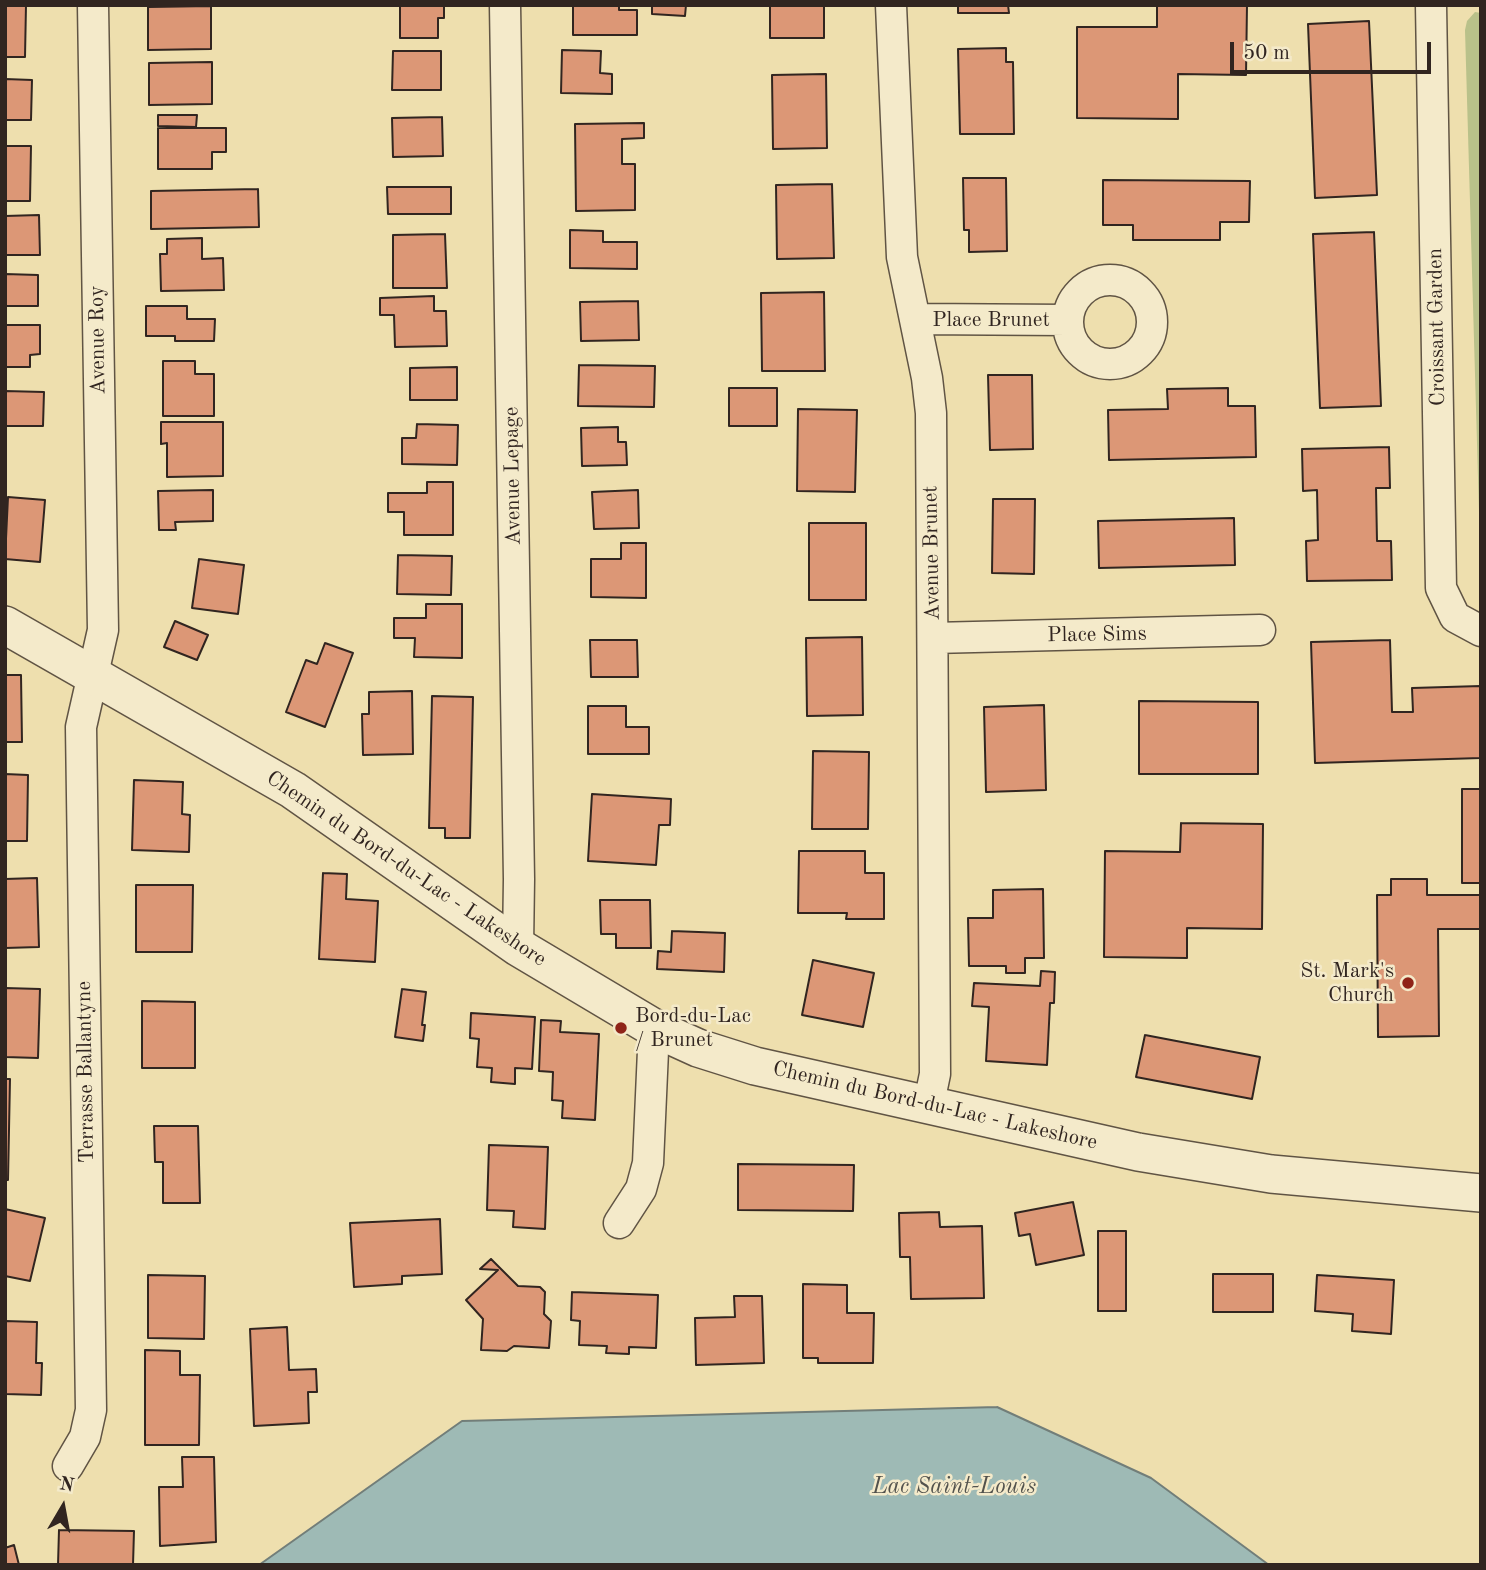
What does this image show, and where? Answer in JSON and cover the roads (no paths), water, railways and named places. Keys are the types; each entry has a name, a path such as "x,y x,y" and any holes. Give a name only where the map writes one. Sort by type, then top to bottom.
{"street":[{"name":"Avenue Roy","path":"93,5 103,630 93,674"},
{"name":"Avenue Lepage","path":"505,5 518,947"},
{"name":"Avenue Brunet","path":"891,5 902,257 927,378 930,413 935,1074 929,1103"},
{"name":"Croissant Garden","path":"1431,5 1441,588 1455,617 1481,631"},
{"name":"Place Brunet","path":"916,320 1067,320"},
{"name":"Chemin du Bord-du-Lac - Lakeshore","path":"5,625 293,790 518,947 653,1028 698,1048 755,1066 1138,1152 1204,1164 1332,1180 1481,1193"},
{"name":"Place Sims","path":"933,638 1260,630"},
{"name":"Terrasse Ballantyne","path":"68,1466 85,1437 91,1410 81,727 93,674"},
{"path":"620,1223 641,1189 648,1163 653,1028"}],"water":[{"name":"Lac Saint-Louis","path":"997,1407 1151,1478 1269,1565 259,1565 462,1421"}],"place":[{"name":"St. Mark's Church","path":"1408,983"},
{"name":"Bord-du-Lac / Brunet","path":"621,1028"}]}
